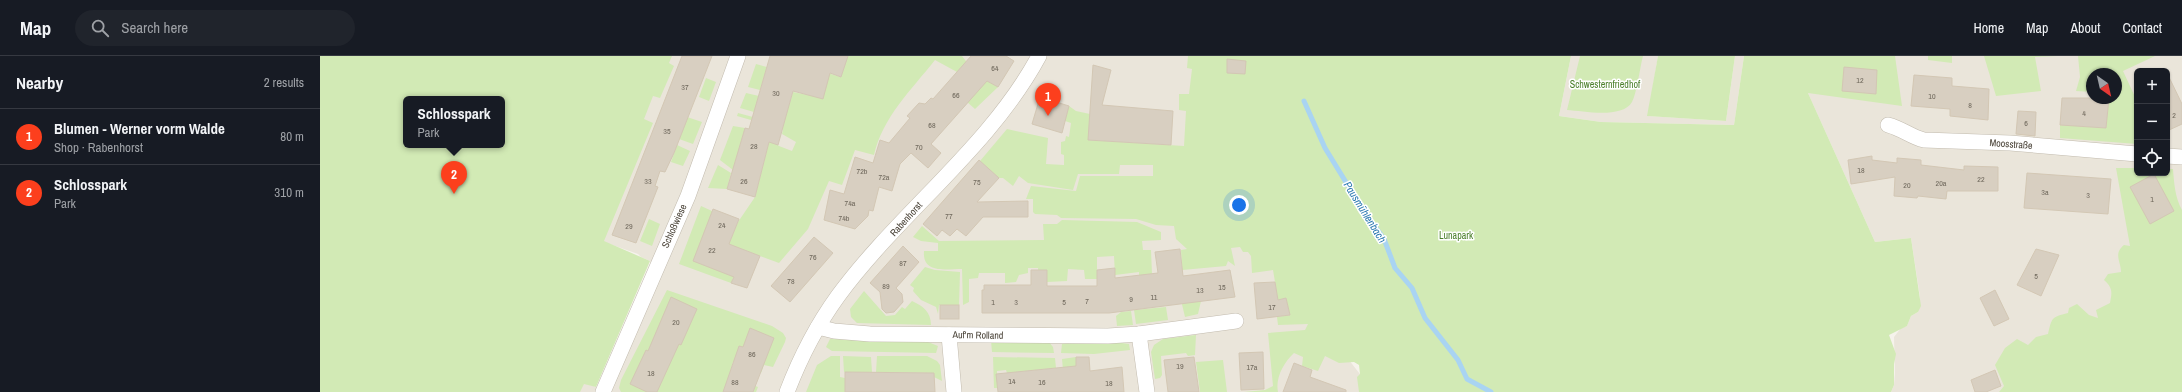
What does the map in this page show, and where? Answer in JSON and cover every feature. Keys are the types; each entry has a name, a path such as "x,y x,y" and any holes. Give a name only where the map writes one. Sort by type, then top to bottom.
{"street":[{"name":"Schloßwiese","path":"603,392 688,196 738,56"},
{"name":"Rabenhorst","path":"787,392 818,327 840,294 861,268 993,121 1018,90 1038,56"},
{"name":"Moosstraße","path":"1888,126 1900,128 1916,138 1924,140 2010,143 2134,154"},
{"path":"2170,156 2182,157"},
{"name":"Auf'm Rolland","path":"818,327 857,333 1090,336 1139,334 1236,321"},
{"path":"1139,334 1146,392"},
{"path":"949,335 954,392"}],"shaded area":[{"path":"634,56 1256,56 1345,355 1374,392 478,392 498,357 600,388 652,266 650,261 638,254 590,237"},
{"path":"1571,56 1658,56 1648,116 1726,121 1735,56 1744,56 1734,125 1601,122 1559,116"},
{"path":"1802,56 2182,56 2182,392 1891,392 1894,385 1895,373 1894,337 1901,328 1907,326 1911,316 1918,312 1920,297 1911,238 1875,242 1803,82"}],"green space":[{"path":"320,56 672,56 669,63 674,66 660,98 653,96 644,119 653,123 604,241 650,261 596,387 584,384 580,392 320,392"},
{"path":"835,56 962,56 977,75 998,87 975,109 967,102 978,90 957,72 935,60 891,116 878,141 874,155 855,150 842,185 829,181 808,229 779,263 744,250 731,283 679,264 701,206 712,211 718,271 738,222 755,197 770,138 779,146 792,151 796,142 782,134 783,129 737,116 738,113 783,125 793,92 808,95 824,72 841,77 847,58"},
{"name":"Lunapark","path":"1188,56 1571,56 1559,116 1601,122 1734,125 1744,56 1895,56 1902,106 1808,93 1875,242 1911,238 1921,306 1918,312 1911,316 1907,326 1889,335 1896,354 1894,364 1894,385 1891,392 1359,392 1357,377 1360,374 1359,365 1354,362 1339,363 1325,356 1318,371 1302,366 1303,357 1294,353 1281,371 1277,387 1278,392 1244,392 1265,390 1273,386 1268,333 1305,330 1308,324 1278,325 1277,317 1290,315 1286,298 1278,300 1273,270 1252,273 1251,256 1248,252 1243,252 1240,247 1231,248 1235,266 1228,261 1226,266 1182,270 1181,250 1187,249 1176,239 1174,226 1156,225 1136,219 1061,218 1057,215 1035,214 1033,212 1033,199 1026,199 1031,186 1076,191 1080,176 1153,176 1153,165 1120,165 1119,174 1078,174 1073,190 1028,183 1019,176 1013,186 1003,178 999,178 980,161 1007,129 1048,138 1046,164 1064,165 1064,155 1061,154 1061,142 1065,141 1066,136 1069,137 1071,123 1065,121 1069,106 1076,111 1090,114 1089,140 1184,146 1186,111 1179,110 1179,94 1189,94 1192,69 1187,68"},
{"name":"Schwesternfriedhof","path":"1580,56 1643,56 1632,102 1620,111 1612,112 1602,113 1567,110"},
{"path":"1658,56 1735,56 1726,121 1647,116"},
{"path":"1928,56 1952,56 1952,63 1928,60"},
{"path":"1984,56 2058,56 2035,57 2041,91 1996,96"},
{"path":"2078,56 2155,56 2123,71 2134,95 2134,144 2060,138 2060,125 2106,128 2108,104 2122,104 2122,68 2086,68 2086,92 2076,91 2080,77"},
{"path":"756,64 767,67 760,90 748,87"},
{"path":"706,78 716,82 709,101 699,97"},
{"path":"746,93 759,96 754,112 740,108"},
{"path":"678,114 702,122 693,144 679,139"},
{"path":"733,126 745,128 733,170 720,160"},
{"path":"677,145 690,151 683,166 671,162"},
{"path":"718,165 731,173 727,189 708,188"},
{"path":"2116,168 2134,168 2134,176 2170,176 2170,169 2173,169 2176,195 2182,210 2182,392 1999,392 2004,386 1995,365 2005,348 2017,339 2028,345 2036,337 2048,334 2053,319 2068,313 2069,308 2077,304 2089,315 2098,318 2096,310 2110,303 2111,290 2109,285 2104,280 2108,274 2121,272 2118,258 2119,251 2124,245 2130,246"},
{"path":"649,219 660,224 652,246 640,241"},
{"path":"1062,220 1137,222 1161,232 1161,240 1142,241 1143,250 1151,250 1152,274 1139,276 1139,272 1115,275 1114,256 1097,257 1097,279 1085,279 1084,270 1068,269 1067,281 1047,282 1047,270 1028,268 1028,273 1019,275 1016,282 1005,283 1005,273 979,273 978,278 969,279 969,302 963,305 962,269 936,269 931,267 927,264 924,258 924,251 938,251 938,243 921,241 913,237 922,226 939,241 1044,240 1043,224 1057,224"},
{"path":"925,267 935,270 960,272 959,305 939,305 938,314 936,307 921,300 913,291 914,288 910,285"},
{"path":"667,290 772,326 783,333 786,338 785,342 773,367 764,365 761,373 733,362 729,376 758,387 756,392 621,392 619,388 621,380"},
{"path":"864,291 886,316 895,315 902,307 905,309 912,301 916,303 926,310 930,316 931,325 857,323 851,317 850,309"},
{"path":"1180,296 1201,301 1198,314 1185,317"},
{"path":"1166,307 1168,320 1136,324 1134,310"},
{"path":"1131,311 1133,325 1117,326 1116,316 1121,312"},
{"path":"1196,335 1195,355 1188,356 1186,353 1161,356 1162,375 1160,378 1155,379 1151,352 1154,345 1163,339"},
{"path":"830,339 928,342 938,346 936,353 832,351 826,347"},
{"path":"991,341 1049,342 1053,347 1054,353 992,352"},
{"path":"1122,343 1129,344 1130,350 1094,354 1061,353 1062,344"},
{"path":"831,356 840,356 840,377 845,378 845,392 806,392 817,365"},
{"path":"843,356 871,357 872,372 844,372"},
{"path":"877,356 927,356 937,361 940,365 942,381 934,377 934,373 876,372"},
{"path":"993,357 1055,358 1056,368 1007,373 1006,370 997,371 997,388 994,388"},
{"path":"1076,357 1076,372 1065,392 1062,359"},
{"path":"1223,360 1227,392 1200,392 1196,362"}],"building":[{"path":"682,56 712,56 674,153 665,172 660,171 655,186 658,187 636,243 612,235"},
{"path":"770,56 848,56 841,77 830,73 823,99 793,91 778,145 769,142 755,197 727,189 745,128 749,129"},
{"path":"971,56 1006,56 1014,61 998,87 987,81 931,144 941,153 928,168 911,153 900,164 892,191 879,187 873,211 869,210 868,216 855,229 824,220 830,190 844,194 855,157 873,163 880,140 889,143 910,118 907,116 919,103 925,104 931,98 933,99"},
{"path":"1227,59 1246,61 1245,74 1227,73"},
{"path":"1093,65 1111,70 1102,105 1173,111 1171,145 1088,140"},
{"path":"1844,67 1877,70 1876,94 1842,91"},
{"path":"1914,75 1952,78 1952,86 1989,89 1988,120 1950,116 1950,109 1911,106"},
{"path":"2170,79 2182,104 2182,124 2170,130"},
{"path":"1040,97 1069,106 1062,133 1032,124"},
{"path":"2062,98 2086,98 2086,104 2108,104 2106,128 2060,125"},
{"path":"2018,111 2036,112 2035,136 2016,134"},
{"path":"1872,156 1872,160 1897,163 1897,158 1921,160 1921,165 1964,170 1964,166 1998,167 1998,191 1947,191 1946,199 1918,196 1917,198 1894,196 1895,177 1851,184 1848,160"},
{"path":"979,160 999,178 977,202 1028,201 1028,217 983,217 966,236 957,229 950,236 942,230 937,236 923,224"},
{"path":"2027,173 2111,179 2108,214 2024,208"},
{"path":"2150,176 2155,176 2174,211 2150,224 2130,187"},
{"path":"713,209 739,219 729,244 760,256 747,288 731,283 734,277 693,261"},
{"path":"814,237 833,253 790,302 771,286"},
{"path":"903,246 919,262 896,288 902,294 903,302 894,312 886,313 882,309 880,292 870,283"},
{"path":"1180,249 1183,276 1230,270 1235,297 1109,313 982,313 982,290 984,290 984,285 1031,285 1031,270 1047,270 1047,286 1097,286 1097,270 1115,268 1115,278 1158,273 1155,252"},
{"path":"2036,249 2059,255 2041,296 2017,285"},
{"path":"1275,282 1278,300 1286,298 1290,315 1257,319 1254,283"},
{"path":"1995,290 2009,319 1994,326 1980,298"},
{"path":"671,297 697,309 681,345 679,344 657,392 647,392 630,384 646,350 648,351"},
{"path":"940,305 959,305 959,319 940,319"},
{"path":"750,328 774,338 753,392 723,392 739,346 743,347"},
{"path":"1263,352 1264,389 1241,390 1239,353"},
{"path":"1076,357 1089,357 1090,371 1122,367 1124,392 998,392 996,374 1076,366"},
{"path":"1194,357 1199,392 1168,392 1164,360"},
{"path":"1294,363 1312,370 1310,377 1346,390 1346,392 1283,392"},
{"path":"1995,370 2001,386 1986,392 1975,392 1971,380"},
{"path":"845,372 934,373 935,392 845,392"}],"waterway":[{"name":"Pausmühlenbach","path":"1304,101 1325,148 1363,210 1384,239 1395,268 1412,288 1425,318 1458,360 1467,379 1491,392"}],"place":[{"name":"Blumen - Werner vorm Walde","path":"1048,116"},
{"name":"Schlosspark","path":"454,194"}]}
